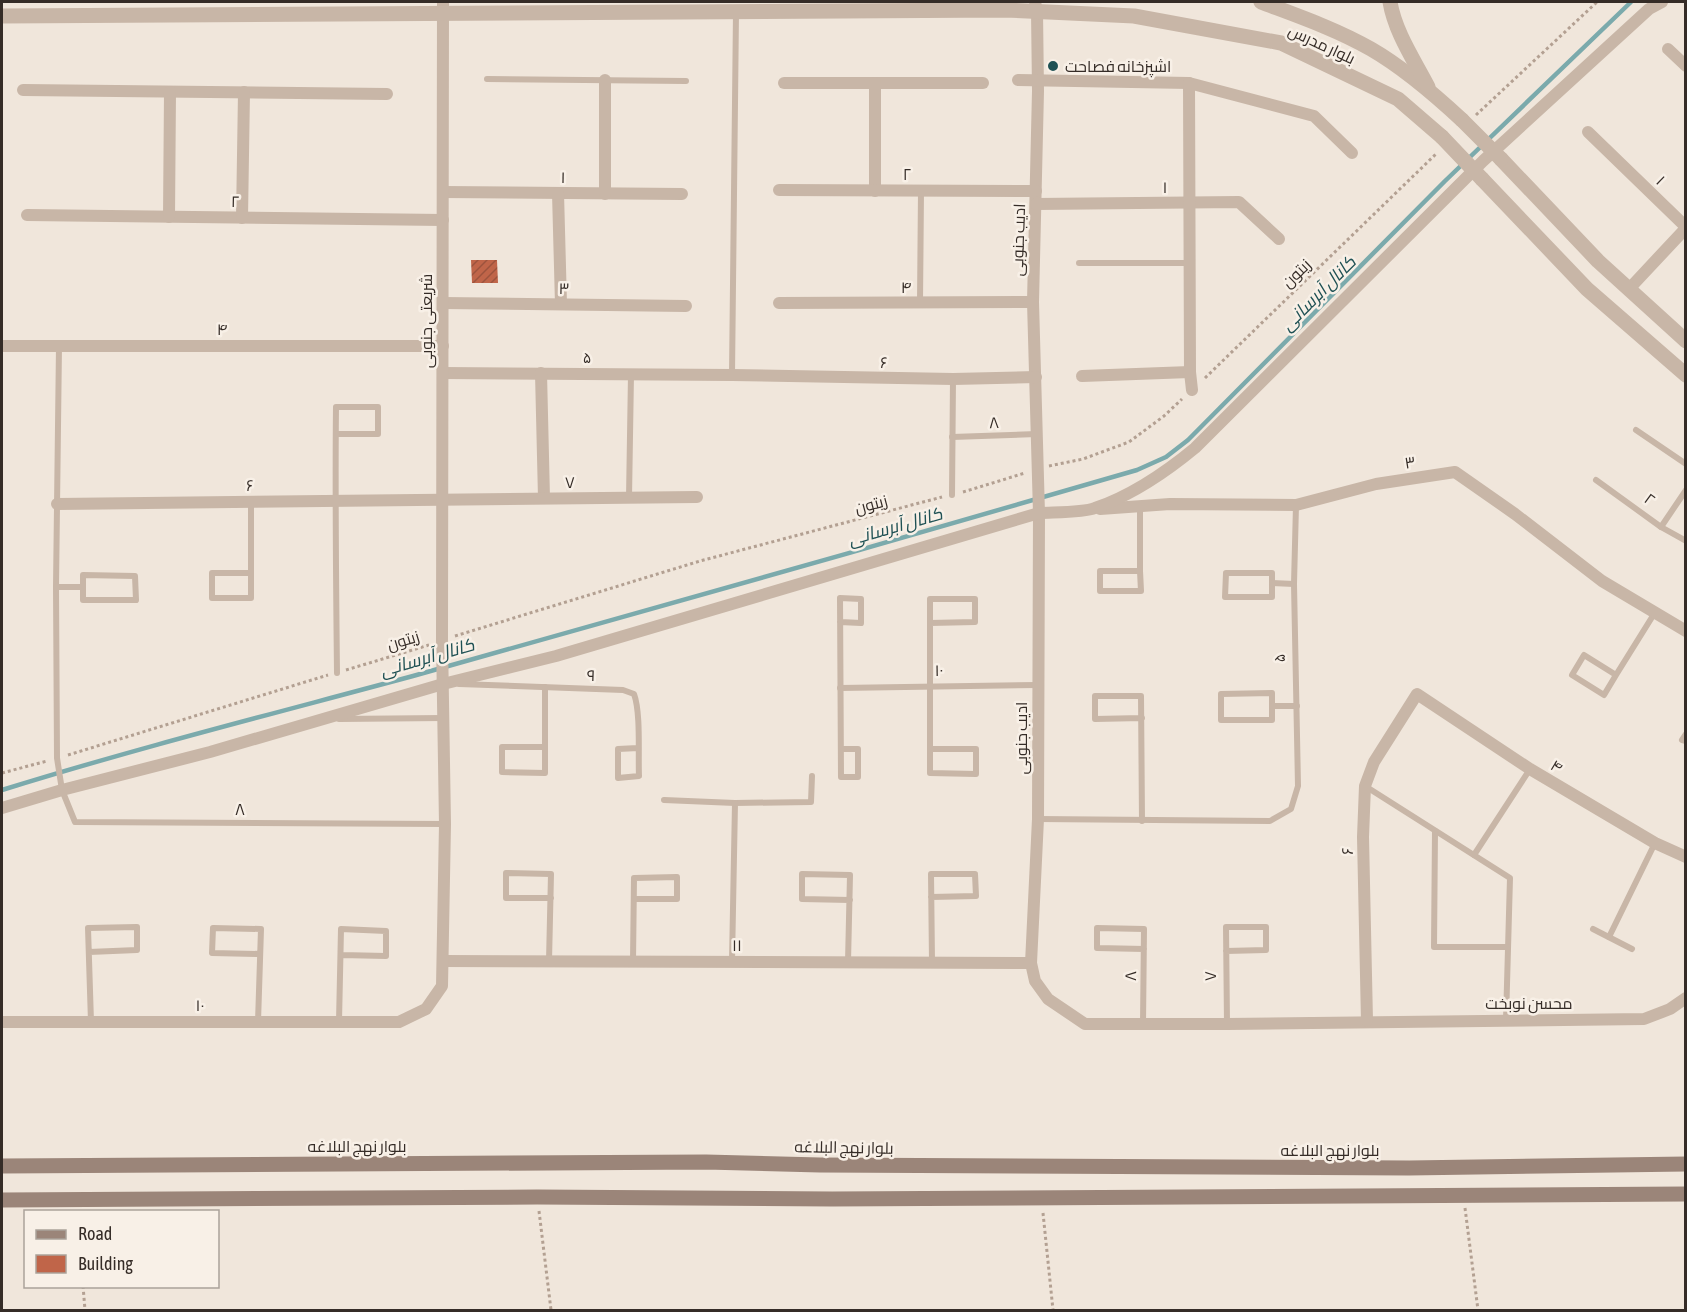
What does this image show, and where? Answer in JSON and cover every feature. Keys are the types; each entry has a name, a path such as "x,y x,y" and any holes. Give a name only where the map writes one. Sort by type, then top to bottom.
{"main road":[{"name":"بلوار نهج البلاغه","path":"2,1166 705,1162 820,1165 1409,1168 1686,1164"},
{"path":"2,1200 537,1197 832,1199 1686,1194"}],"street":[{"name":"بلوار مدرس","path":"1261,2 1325,26 1371,50 1468,118 1501,159 1598,261 1686,341"},
{"path":"1390,2 1392,15 1403,40 1429,90"},
{"path":"1093,509 1134,490 1171,468 1195,448 1483,161 1649,9 1662,2"},
{"name":"بلوار مدرس","path":"2,16 443,7 1005,10 1036,6 1134,16 1281,43 1398,99 1441,143 1482,179 1587,289 1686,375"},
{"name":"ادیب جنوبی","path":"1031,963 1038,819 1039,513 1033,302 1038,91 1036,6"},
{"name":"شریعتی جنوبی","path":"399,1022 426,1009 442,986 445,824 442,640 443,7"},
{"path":"1668,48 1686,66"},
{"path":"605,194 606,80"},
{"path":"1018,80 1189,82 1314,116 1352,153"},
{"path":"1189,82 1190,372 1192,390"},
{"path":"784,83 983,83"},
{"path":"875,83 875,191"},
{"path":"23,90 387,94"},
{"path":"169,217 170,92"},
{"path":"242,218 244,92"},
{"name":"۱","path":"1588,132 1686,227"},
{"name":"۲","path":"778,190 921,191 1036,198"},
{"name":"۱","path":"443,192 682,195"},
{"path":"558,193 561,304"},
{"name":"۱","path":"1036,198 1190,203 1239,202 1279,239"},
{"name":"۲","path":"27,215 443,220"},
{"path":"1629,289 1686,227"},
{"name":"۴","path":"779,303 1033,302"},
{"name":"۳","path":"443,303 686,306"},
{"name":"۴","path":"2,346 442,346"},
{"path":"1082,376 1190,372"},
{"name":"۵","path":"442,373 732,375"},
{"path":"541,374 544,498"},
{"name":"۶","path":"732,375 953,379 1036,377"},
{"name":"۳","path":"2,808 62,787 210,752 443,684 556,656 1039,513 1170,504 1296,505 1376,484 1455,472 1515,514 1602,581 1686,631"},
{"name":"۷","path":"442,499 697,496"},
{"name":"۶","path":"57,504 442,499"},
{"name":"۶","path":"1367,1021 1363,837 1365,786 1374,762 1417,694"},
{"name":"۴","path":"1417,694 1530,769 1655,843 1686,857"},
{"name":"۱۱","path":"443,961 1031,963"},
{"name":"محسن نوبخت","path":"1031,963 1035,981 1048,999 1085,1024 1644,1019 1670,1009 1686,998"},
{"name":"۱۰","path":"2,1022 399,1022"}],"lane":[{"path":"732,375 736,7"},
{"path":"488,79 686,81"},
{"path":"920,303 921,191"},
{"path":"1079,263 1190,263"},
{"path":"59,346 56,587 57,758 62,787"},
{"path":"629,498 632,374"},
{"path":"952,495 953,379"},
{"path":"336,434 378,434 378,407 336,407 336,434 336,500 337,673"},
{"path":"1636,430 1686,464"},
{"name":"۸","path":"952,437 1037,434"},
{"name":"۲","path":"1596,480 1661,527 1686,542"},
{"path":"1661,527 1686,490"},
{"path":"251,501 251,573 251,598 212,598 212,573 251,573"},
{"name":"۵","path":"1142,821 1270,821 1291,809 1298,786 1294,584 1296,505"},
{"path":"1140,506 1141,591 1100,591 1100,571 1140,571"},
{"path":"1226,573 1272,573 1272,584 1272,597 1225,597 1226,573"},
{"path":"83,575 135,576 136,600 83,600 83,587 83,575"},
{"path":"1272,584 1294,584"},
{"path":"56,587 83,587"},
{"path":"840,622 861,622 861,598 840,598 840,622 840,688 841,777 858,777 858,749 841,749"},
{"path":"930,622 975,622 975,599 930,599 930,622 931,687 930,749 930,773 976,774 976,749 930,749"},
{"path":"1616,675 1584,655 1572,675 1604,695 1654,614"},
{"name":"۹","path":"443,684 623,690 634,694 637,702 639,776 618,778 618,749 638,748"},
{"name":"۱۰","path":"840,688 1037,685"},
{"path":"545,687 545,747 545,773 502,772 502,747 545,747"},
{"path":"1272,693 1272,706 1272,720 1221,720 1221,694 1272,693"},
{"path":"1038,819 1142,821 1142,718 1141,696 1095,696 1095,719 1142,718"},
{"path":"1272,706 1296,706"},
{"path":"326,719 444,718"},
{"path":"1686,734 1682,740 1686,741"},
{"path":"1474,855 1530,769"},
{"path":"664,800 735,803 811,802 812,776"},
{"path":"1365,786 1510,878 1506,1020"},
{"name":"۸","path":"62,787 75,822 445,824"},
{"path":"732,962 735,803"},
{"path":"1435,831 1434,947 1508,947"},
{"path":"1609,937 1655,843"},
{"path":"549,961 551,898 551,874 506,873 506,898 551,898"},
{"path":"848,962 850,900 850,875 802,874 802,898 850,900"},
{"path":"931,897 976,896 975,874 931,874 931,897 932,962"},
{"path":"633,961 634,878 677,878 678,899 635,899"},
{"path":"89,952 137,950 137,927 88,928 91,1022"},
{"name":"۷","path":"1226,951 1266,950 1266,927 1226,927 1226,951 1227,1024"},
{"path":"258,1022 261,929 213,928 212,953 260,954"},
{"name":"۸","path":"1143,949 1097,948 1097,928 1144,929 1143,1024"},
{"path":"339,1022 341,929 386,931 386,956 341,955"},
{"path":"1593,929 1632,949"}],"path":[{"path":"1468,118 1598,2"},
{"name":"زیتون","path":"2,773 700,561 952,495 1037,469 1083,459 1129,442 1164,416 1192,390 1441,143"},
{"path":"1464,1196 1478,1311"},
{"path":"537,1197 551,1311"},
{"path":"1041,1197 1053,1311"},
{"path":"83,1288 85,1311"}],"building":[{"path":"471,260 497,260 498,283 472,283"}],"waterway":[{"name":"کانال آبرسانی","path":"2,790 155,745 413,676 866,548 1137,470 1166,457 1188,440 1445,181 1631,2"}],"place":[{"name":"اشپزخانه فصاحت","path":"1053,66"}]}
